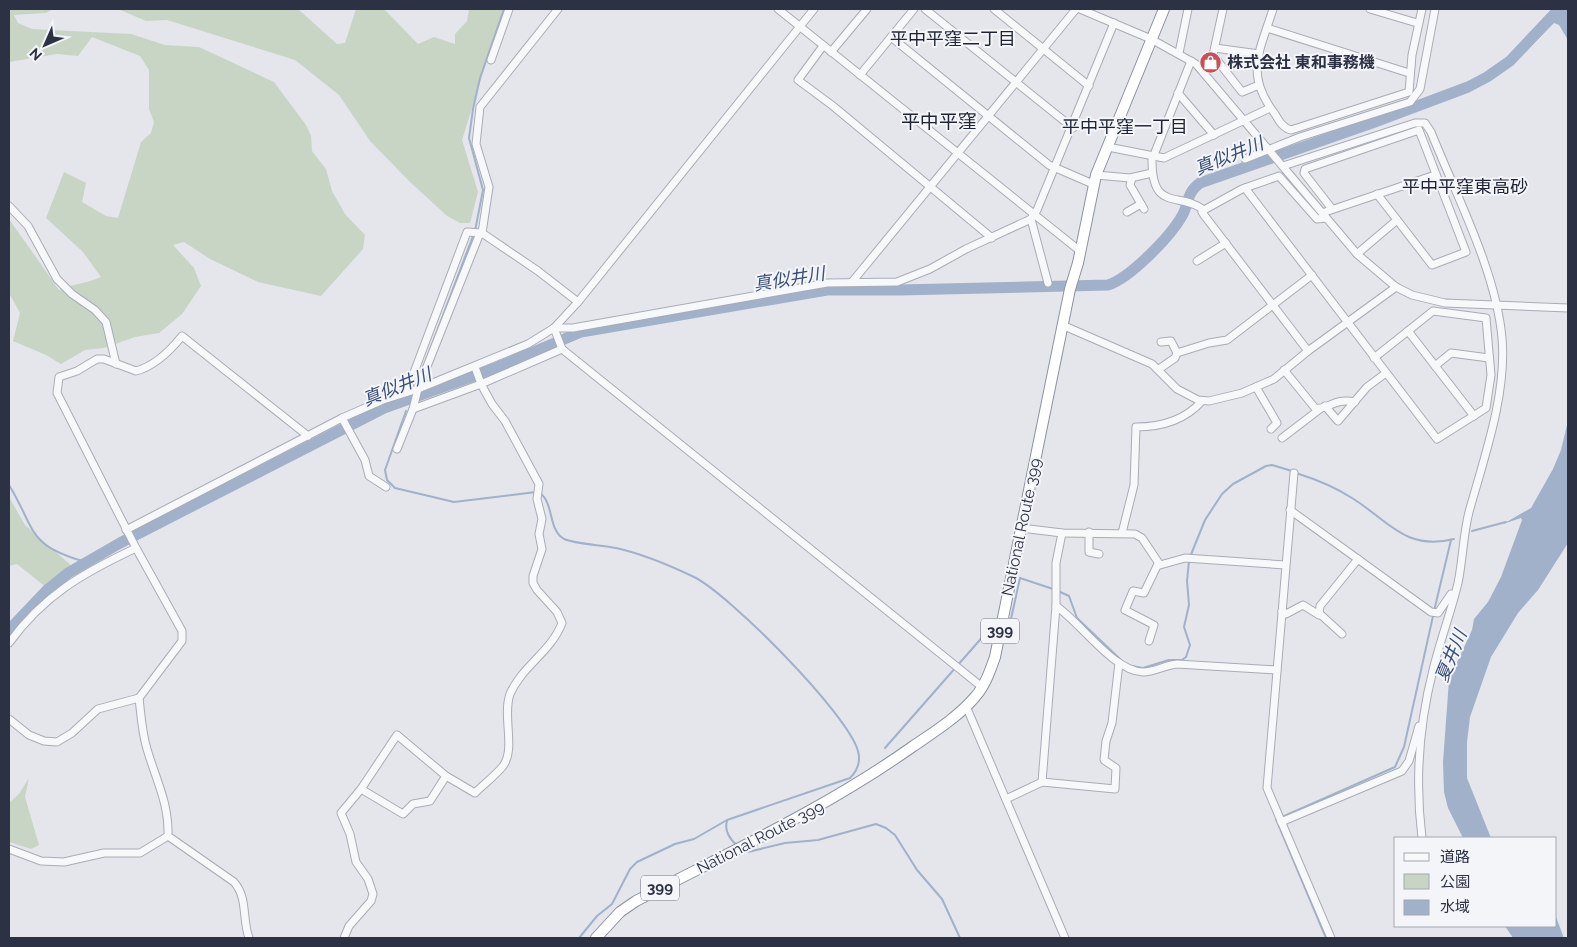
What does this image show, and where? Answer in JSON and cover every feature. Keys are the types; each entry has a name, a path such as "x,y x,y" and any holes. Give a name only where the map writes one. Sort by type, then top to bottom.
{"highway":[{"name":"National Route 399","path":"596,938 620,912 636,901 840,796 887,765 966,706 982,686 995,657 1062,325 1078,263 1094,180 1164,9"}],"street":[{"path":"491,60 509,9"},
{"path":"397,449 478,233 489,187 476,144 480,107 558,9"},
{"path":"778,9 1033,217 1080,251"},
{"path":"555,330 814,9"},
{"path":"831,52 867,9"},
{"path":"860,75 914,9"},
{"path":"925,9 1072,128"},
{"path":"994,9 1089,86"},
{"path":"852,282 1076,9"},
{"path":"1080,9 1097,12 1114,24 1151,39 1191,61 1207,76 1357,254 1396,287 1412,295 1445,303 1568,308"},
{"path":"1179,53 1188,9"},
{"path":"1223,9 1213,55 1242,92 1259,85"},
{"path":"1274,9 1255,70 1259,85 1270,108 1283,126 1291,130 1409,92 1410,73 1422,9"},
{"path":"1370,9 1418,23"},
{"path":"1245,159 1300,137 1410,102 1420,89 1435,9"},
{"path":"1048,283 1033,217 1072,128 1114,24"},
{"path":"1267,28 1410,73"},
{"path":"891,37 1055,168 1094,180 1132,178 1152,174"},
{"path":"824,46 798,80 833,106 992,238"},
{"path":"1215,48 1259,54"},
{"path":"1191,61 1154,156 1152,174 1164,196 1204,210"},
{"path":"1178,93 1214,135"},
{"path":"1108,147 1164,158 1270,108"},
{"path":"1281,822 1402,771 1409,761 1458,582 1468,516 1493,425 1500,386 1502,339 1498,304 1470,227 1431,132 1424,123 1415,123 1283,166"},
{"path":"1332,209 1304,173 1305,169 1419,130 1466,252 1432,265 1377,194"},
{"path":"1204,210 1221,198 1279,176 1317,219 1332,209 1435,174"},
{"path":"1127,212 1142,206 1130,185 1132,178"},
{"path":"1245,188 1374,358 1437,439 1486,408 1491,375 1486,318 1433,311 1374,358"},
{"path":"9,206 28,226 57,279 72,294 95,310 106,322 116,364"},
{"path":"1204,210 1202,212 1308,351"},
{"path":"127,531 343,419 408,391 418,390 475,368 555,330 827,283 897,282 909,278 1033,217"},
{"path":"1357,254 1397,220"},
{"path":"408,391 467,232 478,233 538,271 578,302"},
{"path":"1197,261 1226,243"},
{"path":"1159,369 1175,358 1177,353 1209,343 1227,340 1312,275"},
{"path":"1062,325 1145,360 1159,369 1177,390 1202,401 1221,400 1274,379 1308,351 1396,287"},
{"path":"555,330 561,347 982,686"},
{"path":"1408,331 1474,416"},
{"path":"9,719 29,735 44,741 57,742 72,733 98,710 139,698 182,641 182,632 127,531 57,393 56,384 59,377 78,371 97,359 136,371 142,370 169,352 182,336 308,436"},
{"path":"1161,342 1169,336 1177,353"},
{"path":"414,407 481,382 561,347"},
{"path":"1435,366 1451,353 1489,358"},
{"path":"344,938 349,926 371,902 373,894 368,879 356,862 350,834 341,818 342,810 361,789 397,735 446,776 475,793 502,766 507,758 506,711 510,694 524,671 548,648 562,623 557,612 533,583 533,576 542,549 539,534 542,520 539,492 505,421 492,404 475,368"},
{"path":"1284,370 1306,400 1315,408 1344,400 1355,402"},
{"path":"1323,407 1338,421 1368,387 1386,372"},
{"path":"1256,387 1277,423 1271,428"},
{"path":"1122,533 1134,484 1136,428 1168,423 1189,412 1202,401"},
{"path":"1282,438 1323,407"},
{"path":"343,419 365,460 369,476 386,487"},
{"path":"1294,473 1267,788 1331,938"},
{"path":"1290,510 1435,613 1442,611 1458,582"},
{"path":"1021,528 1062,533 1122,533 1140,536 1158,564"},
{"path":"1089,532 1089,552 1099,554"},
{"path":"1042,782 1056,606 1057,557 1062,533"},
{"path":"9,643 38,609 60,589 135,546"},
{"path":"1158,564 1188,558 1286,565"},
{"path":"1320,614 1320,606 1358,559"},
{"path":"1149,642 1154,626 1127,613 1125,609 1132,591 1144,592 1158,564"},
{"path":"1282,611 1286,614 1303,605 1314,614 1320,614 1342,634"},
{"path":"1056,606 1075,620 1119,663 1142,672 1177,664 1277,670"},
{"path":"1006,799 1042,782 1115,789 1116,768 1104,760 1106,742 1112,723 1119,663"},
{"path":"139,698 146,748 157,773 169,815 168,836"},
{"path":"966,706 1065,938"},
{"path":"1422,837 1418,804 1420,748 1424,711"},
{"path":"361,789 403,814 413,804 430,801 446,776"},
{"path":"9,849 40,861 64,862 104,853 140,853 168,836"},
{"path":"168,836 240,888 250,938"}],"green space":[{"path":"9,9 53,9 46,13 14,15 18,23 32,29 131,34 165,45 199,47 274,82 306,125 311,136 312,151 326,169 332,191 345,214 365,235 363,249 321,296 258,282 210,259 184,242 173,245 194,268 201,286 182,314 159,333 135,337 104,348 85,350 61,364 46,355 13,341 20,313 9,293 9,219 59,290 101,277 83,252 46,218 64,172 86,183 82,202 106,216 118,218 141,142 151,133 154,122 149,109 149,70 140,56 92,37 78,56 57,54 9,62"},
{"path":"118,9 298,9 337,44 345,43 356,9 384,9 418,44 434,37 455,44 455,34 467,21 469,9 503,9 462,140 478,192 470,223 460,223 447,216 409,181 370,141 339,95 295,60 167,20 146,21"},
{"path":"9,497 25,525 74,568 47,588 17,564 9,566"},
{"path":"29,778 25,797 39,845 31,849 9,842 9,803 19,794"}],"water":[{"path":"1551,9 1568,9 1568,40 1559,25 1554,23 1530,47 1512,58 1544,25"},
{"path":"1568,421 1568,543 1538,590 1518,613 1491,657 1470,717 1467,742 1467,778 1491,837 1462,837 1448,808 1444,792 1443,762 1449,680 1472,630 1474,619 1488,602 1501,577 1522,520 1521,518 1503,524 1531,508 1553,469 1561,450"},
{"path":"1557,920 1564,938 1513,938 1506,927 1557,927"}],"waterway":[{"path":"475,231 483,190 469,138 480,78 504,9"},
{"name":"真似井川","path":"9,630 47,590 68,573 120,543 384,408 493,369 581,332 827,290 1108,285 1138,266 1159,245 1182,216 1192,191 1200,183 1372,123 1468,87 1510,61 1559,9"},
{"path":"428,355 473,236"},
{"path":"406,411 385,470 387,480 395,488 454,502 536,492"},
{"path":"1190,557 1205,520 1222,494 1233,484 1266,466 1272,465 1292,471"},
{"path":"1296,473 1345,494 1399,532 1410,537 1423,541 1437,542 1454,539"},
{"path":"9,485 30,525 43,542 67,556 86,562"},
{"path":"540,493 547,503 555,529 564,539 616,548 656,560 694,577 733,606 811,684 850,734 859,755 858,766 850,778 727,820 694,839 675,844 637,862 630,869 612,904 597,916 579,938"},
{"path":"1472,531 1506,522"},
{"path":"1434,611 1451,540"},
{"path":"1132,666 1143,668 1169,660 1182,660 1186,657 1190,645 1184,627 1189,605 1187,581 1189,561"},
{"path":"1007,628 1009,628 1020,578 1053,589"},
{"path":"1058,591 1069,596 1077,618 1120,659"},
{"path":"1282,817 1395,767 1404,747 1433,616"},
{"path":"885,748 993,625 996,626"},
{"path":"1276,819 1326,938"},
{"path":"727,821 726,828 728,834 737,845"},
{"path":"742,850 748,852 785,843 818,840 876,824 886,828 895,835 917,870 942,899 960,938"}],"place":[{"name":"株式会社 東和事務機","path":"1211,62"}],"district":[{"name":"平中平窪二丁目","path":"953,39"},
{"name":"平中平窪","path":"939,121"},
{"name":"平中平窪一丁目","path":"1125,127"},
{"name":"平中平窪東高砂","path":"1465,187"}],"water label":[{"name":"夏井川","path":"1451,656"}]}
